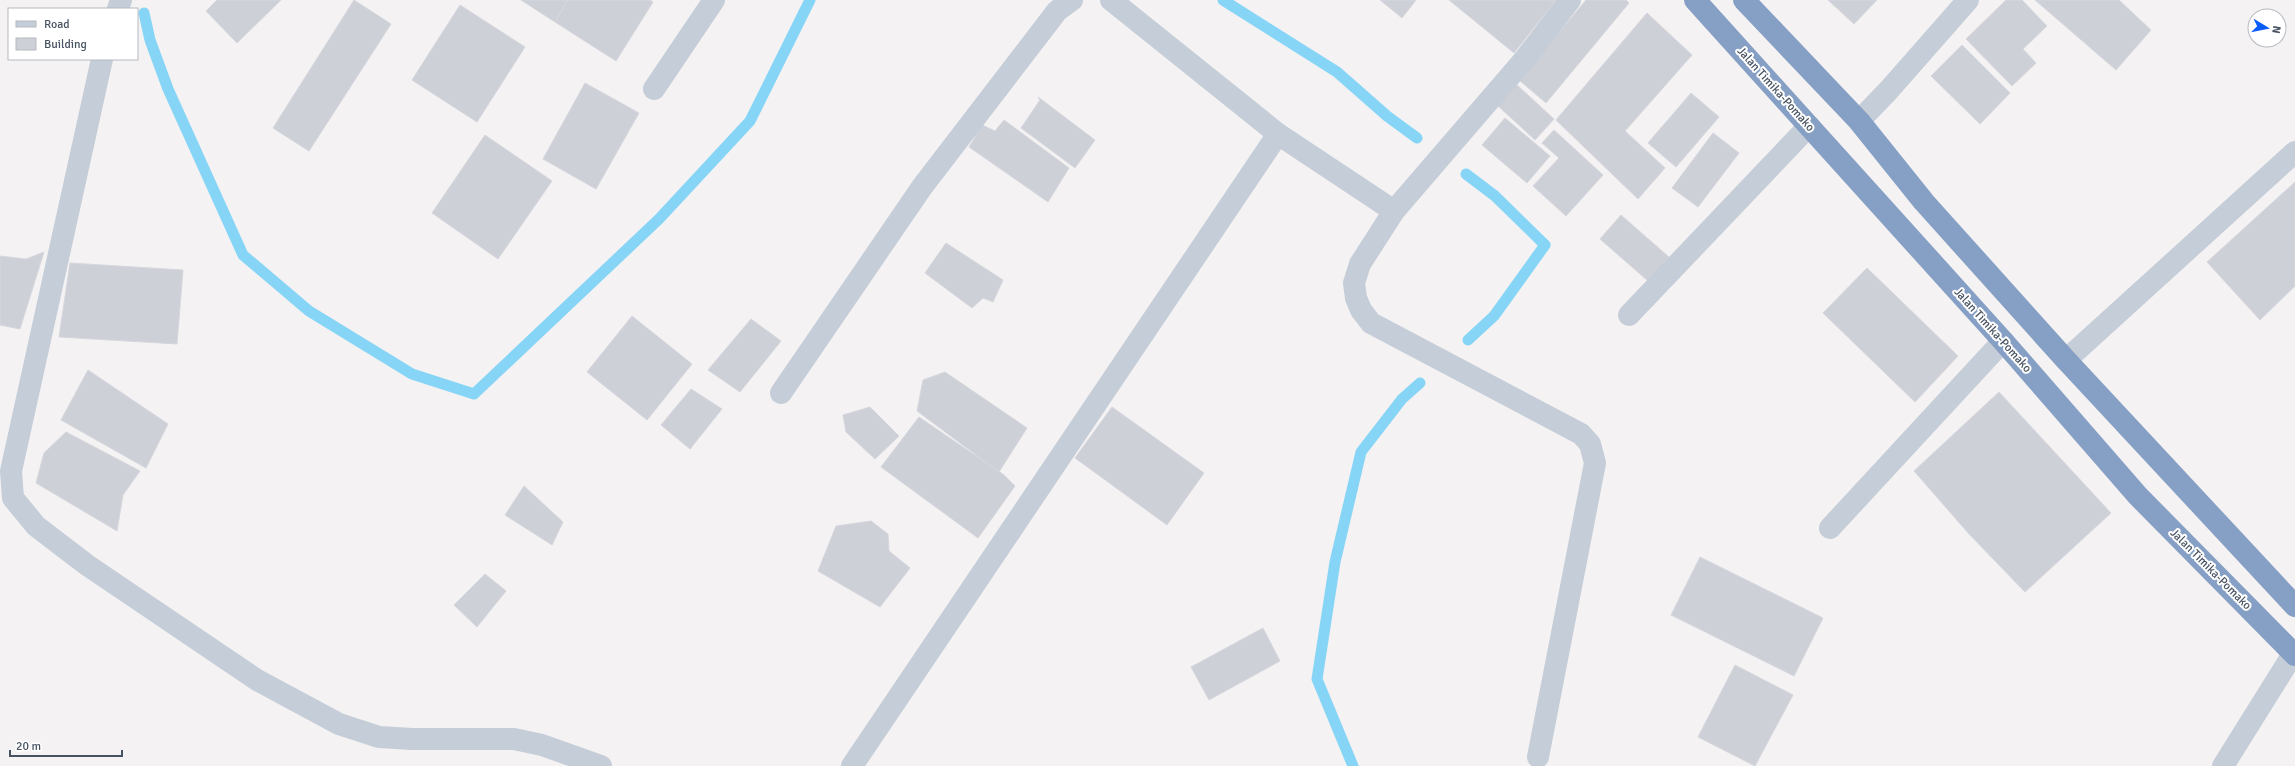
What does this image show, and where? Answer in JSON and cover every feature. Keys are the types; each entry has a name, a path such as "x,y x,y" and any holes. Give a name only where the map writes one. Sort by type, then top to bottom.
{"highway":[{"name":"Jalan Timika-Pomako","path":"1695,0 2003,341 2138,496 2294,654"},
{"path":"1744,0 1858,121 1924,202 2066,360 2295,606"}],"street":[{"path":"654,89 714,0"},
{"path":"780,392 922,187 1056,11 1072,0"},
{"path":"1111,0 1278,134 1394,211"},
{"path":"1538,757 1595,463 1590,444 1581,434 1371,323 1361,310 1356,298 1354,283 1360,264 1394,211 1524,60 1570,0"},
{"path":"1858,121 1870,111 1968,0"},
{"path":"102,60 11,471 13,498 36,526 87,564 257,680 339,724 378,737 412,739 514,739 548,747 601,766"},
{"path":"1629,315 1809,126"},
{"path":"852,766 1278,134"},
{"path":"2066,360 2295,152"},
{"path":"1830,528 2003,341"},
{"path":"2223,766 2294,654"}],"building":[{"path":"217,0 281,0 237,43 206,11"},
{"path":"354,0 391,24 309,151 273,128"},
{"path":"521,0 568,0 555,22"},
{"path":"568,0 650,0 653,2 616,61 555,22"},
{"path":"1380,0 1416,0 1402,18"},
{"path":"1449,0 1556,0 1514,53"},
{"path":"1586,0 1626,0 1629,3 1546,103 1519,80"},
{"path":"1828,0 1877,0 1854,24"},
{"path":"2006,0 2022,0 2047,26 2023,49 2036,63 2012,86 1966,39"},
{"path":"2035,0 2119,0 2151,30 2116,70"},
{"path":"460,5 525,47 477,122 412,80"},
{"path":"1647,13 1692,55 1625,131 1665,168 1638,199 1556,120"},
{"path":"1962,45 2010,93 1980,124 1931,76"},
{"path":"585,83 639,113 596,189 543,159"},
{"path":"1516,84 1554,119 1535,140 1497,105"},
{"path":"1691,93 1719,117 1676,167 1648,143"},
{"path":"1038,97 1095,140 1075,168 1021,128 1040,100"},
{"path":"1505,118 1550,156 1527,183 1482,145"},
{"path":"1004,120 1069,168 1048,202 969,147 982,125 995,131"},
{"path":"1554,130 1603,175 1566,216 1533,186 1559,158 1542,143"},
{"path":"1713,133 1739,153 1698,207 1672,188"},
{"path":"485,135 552,181 498,259 432,213"},
{"path":"2295,182 2295,286 2260,320 2207,262"},
{"path":"1621,215 1669,257 1648,281 1600,239"},
{"path":"946,243 1003,280 993,302 983,298 972,308 925,273"},
{"path":"44,252 20,329 0,325 0,256 26,259"},
{"path":"70,263 183,270 177,344 59,337"},
{"path":"1867,268 1958,356 1915,402 1823,313"},
{"path":"632,316 692,364 647,420 587,372"},
{"path":"751,319 781,341 740,392 708,370"},
{"path":"88,370 168,424 146,468 61,420"},
{"path":"945,372 1027,428 999,472 917,411 923,380"},
{"path":"691,389 722,409 690,449 661,425"},
{"path":"1999,392 2111,513 2025,592 1969,534 1914,471"},
{"path":"870,407 899,436 875,459 846,432 843,415"},
{"path":"1112,407 1204,473 1167,525 1075,458"},
{"path":"919,417 1004,475 1015,486 978,538 881,467"},
{"path":"66,432 140,471 123,495 117,531 36,483 44,453"},
{"path":"524,486 563,522 552,545 505,515"},
{"path":"871,521 888,534 889,551 910,568 880,607 818,571 836,526"},
{"path":"1700,557 1823,618 1794,676 1671,615"},
{"path":"485,574 506,591 477,627 454,605"},
{"path":"1263,628 1280,661 1209,700 1191,667"},
{"path":"1735,665 1793,695 1755,766 1698,737"}],"waterway":[{"path":"144,13 150,40 168,89 243,255 309,311 412,374 474,394 659,219 750,121 810,0"},
{"path":"1223,0 1337,72 1387,116 1417,138"},
{"path":"1466,174 1495,196 1545,245 1494,316 1468,340"},
{"path":"1353,766 1317,679 1335,562 1361,452 1402,399 1420,383"}]}
